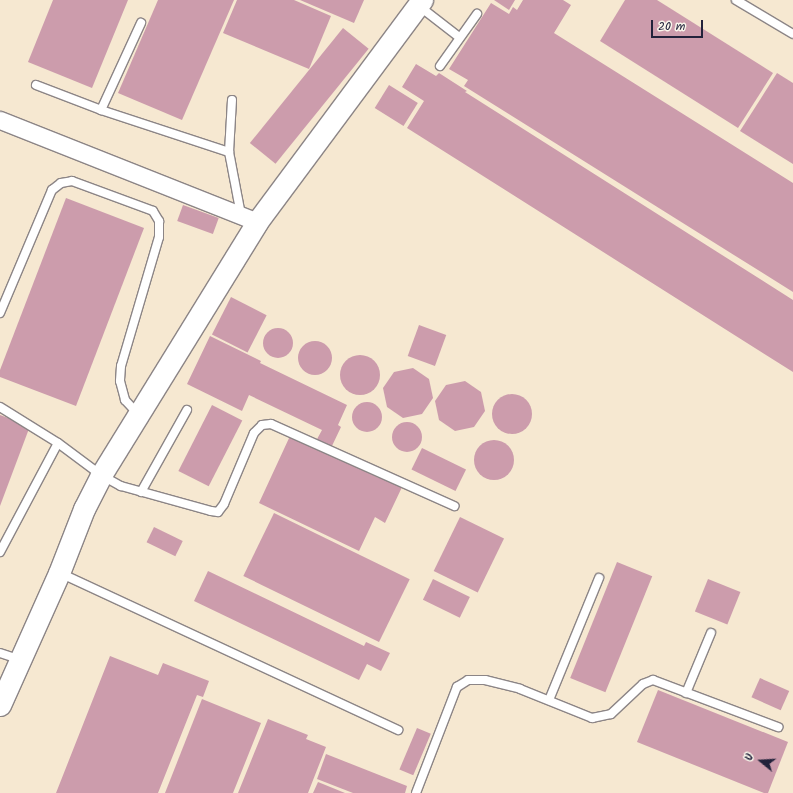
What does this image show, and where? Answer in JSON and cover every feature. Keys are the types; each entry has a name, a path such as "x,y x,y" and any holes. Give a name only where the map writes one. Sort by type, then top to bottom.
{"street":[{"path":"0,705 9,656 59,573 84,509 101,475 138,414 249,219 420,3"},
{"path":"0,120 249,219"}],"lane":[{"path":"736,0 793,34"},
{"path":"420,3 459,37"},
{"path":"440,66 459,37 477,14"},
{"path":"101,110 141,23"},
{"path":"36,85 101,110 229,152"},
{"path":"232,100 229,152 249,219"},
{"path":"0,313 52,190 61,183 72,182 153,211 159,221 159,238 121,366 120,382 125,400 138,414"},
{"path":"0,407 58,443 101,475 121,486 218,512 224,504 254,433 262,425 271,424 454,506"},
{"path":"141,492 187,410"},
{"path":"0,552 58,443"},
{"path":"59,573 398,730"},
{"path":"549,700 598,578"},
{"path":"686,693 711,633"},
{"path":"416,793 457,687 468,680 485,680 520,689 592,718 611,714 643,684 653,680 778,727"}],"building":[{"path":"53,0 128,0 92,88 28,62"},
{"path":"158,0 234,0 182,120 118,93"},
{"path":"237,0 294,0 331,16 309,69 223,33"},
{"path":"300,0 364,0 354,23"},
{"path":"494,0 515,0 509,10"},
{"path":"523,0 563,0 571,5 554,33 793,183 793,292 464,86 468,80 449,69 491,3 509,14 513,7 517,10"},
{"path":"625,0 657,0 773,73 738,128 600,41"},
{"path":"343,28 369,49 276,164 250,143"},
{"path":"416,64 436,76 439,73 467,91 465,92 793,300 793,372 407,128 424,101 402,87"},
{"path":"777,73 793,83 793,164 740,131"},
{"path":"389,85 418,103 404,126 375,108"},
{"path":"66,198 144,228 76,406 0,377 0,370"},
{"path":"183,205 219,218 213,234 177,221"},
{"path":"231,297 267,315 248,353 212,334"},
{"path":"419,325 446,335 435,366 408,356"},
{"path":"278,328 284,329 292,337 292,349 284,357 278,358 272,357 264,349 263,343 264,337 272,329"},
{"path":"210,336 261,361 260,363 347,405 338,425 341,427 331,448 316,441 322,430 249,395 242,411 187,384"},
{"path":"315,341 327,346 332,358 327,370 315,375 303,370 298,358 303,346"},
{"path":"364,355 371,358 377,364 380,375 379,383 371,392 364,395 356,395 349,392 341,383 340,371 343,364 352,356"},
{"path":"413,368 429,379 433,398 422,414 403,418 387,407 383,388 394,372"},
{"path":"465,381 481,392 485,411 474,427 455,431 439,420 435,401 446,385"},
{"path":"516,394 523,397 529,403 532,414 531,422 523,431 516,434 508,434 501,431 493,422 492,410 495,403 504,395"},
{"path":"367,402 378,406 382,417 378,428 367,432 356,428 352,417 356,406"},
{"path":"212,405 242,420 209,486 178,471"},
{"path":"0,415 30,426 0,506"},
{"path":"407,422 418,426 422,437 418,448 407,452 396,448 392,437 396,426"},
{"path":"290,436 379,478 380,475 403,485 385,523 375,517 359,551 259,503"},
{"path":"498,440 505,443 511,449 514,460 513,468 505,477 498,480 490,480 483,477 475,468 474,456 477,449 486,441"},
{"path":"422,448 466,469 456,491 411,470"},
{"path":"274,513 410,579 379,642 243,576"},
{"path":"460,517 504,538 478,592 434,571"},
{"path":"154,527 183,541 175,556 147,542"},
{"path":"617,562 652,576 605,692 570,678"},
{"path":"208,571 364,646 366,642 390,653 381,671 367,664 359,680 194,601"},
{"path":"433,579 470,597 460,618 423,600"},
{"path":"708,579 740,592 727,625 695,611"},
{"path":"110,656 158,675 163,663 209,681 203,697 197,695 158,793 56,793"},
{"path":"760,678 789,691 781,710 751,697"},
{"path":"658,690 788,742 768,793 764,793 637,742"},
{"path":"202,699 261,723 233,793 165,793"},
{"path":"268,719 308,735 306,739 326,747 308,793 238,793"},
{"path":"417,728 431,734 413,775 399,769"},
{"path":"326,754 407,786 405,793 353,793 317,779"},
{"path":"318,782 345,793 313,793"}]}
